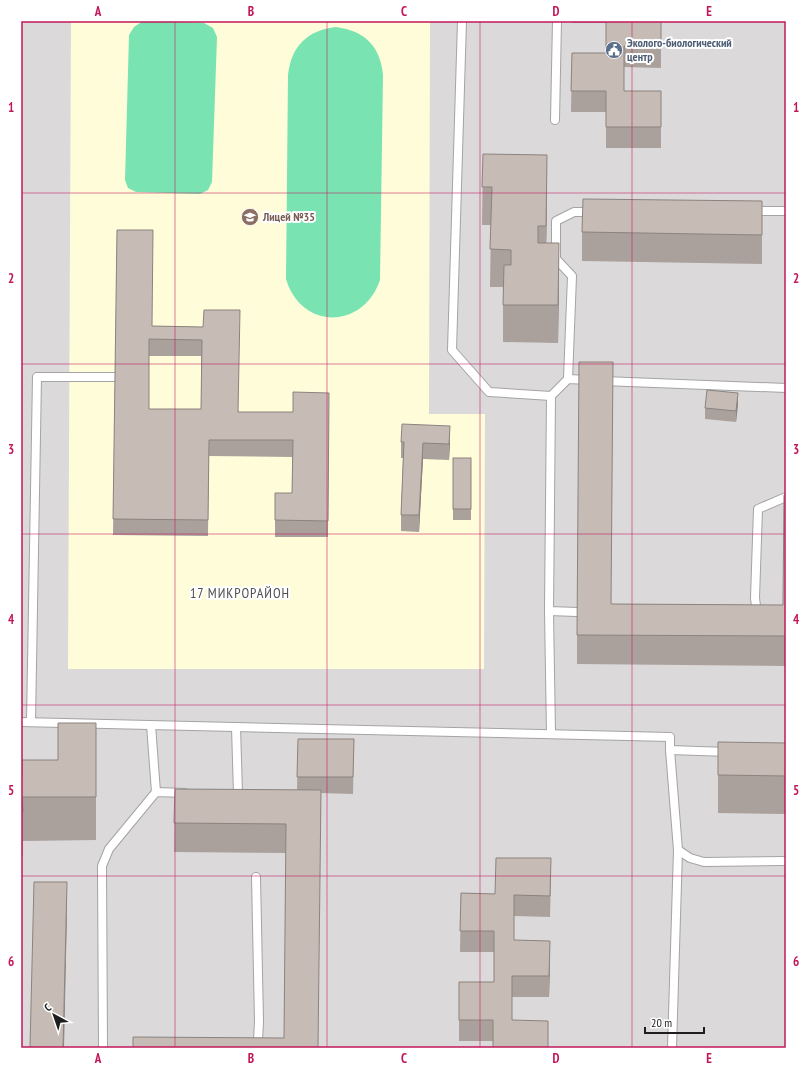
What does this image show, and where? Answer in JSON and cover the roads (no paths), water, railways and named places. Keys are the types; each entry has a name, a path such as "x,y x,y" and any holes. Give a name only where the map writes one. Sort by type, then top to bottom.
{"lane":[{"path":"462,21 452,350 489,392 551,396"},
{"path":"555,120 556,21"},
{"path":"747,211 786,211"},
{"path":"551,734 549,612 551,396 568,379 572,276 556,259 556,221 574,212 605,212"},
{"path":"31,722 38,377 115,377"},
{"path":"568,379 786,388"},
{"path":"749,615 757,615 755,598 758,509 786,497"},
{"path":"549,612 578,612"},
{"path":"21,722 670,737 678,850 672,1048"},
{"path":"103,1048 102,866 109,849 156,792 151,725"},
{"path":"223,794 238,794 236,727"},
{"path":"670,750 738,752"},
{"path":"156,792 193,793"},
{"path":"678,850 690,858 704,862 786,861"},
{"path":"249,1048 258,1041 259,1021 256,878"}],"place":[{"name":"Эколого-биологический центр","path":"614,50"},
{"name":"Лицей №35","path":"250,217"}],"district":[{"name":"17 МИКРОРАЙОН","path":"240,593"}]}
